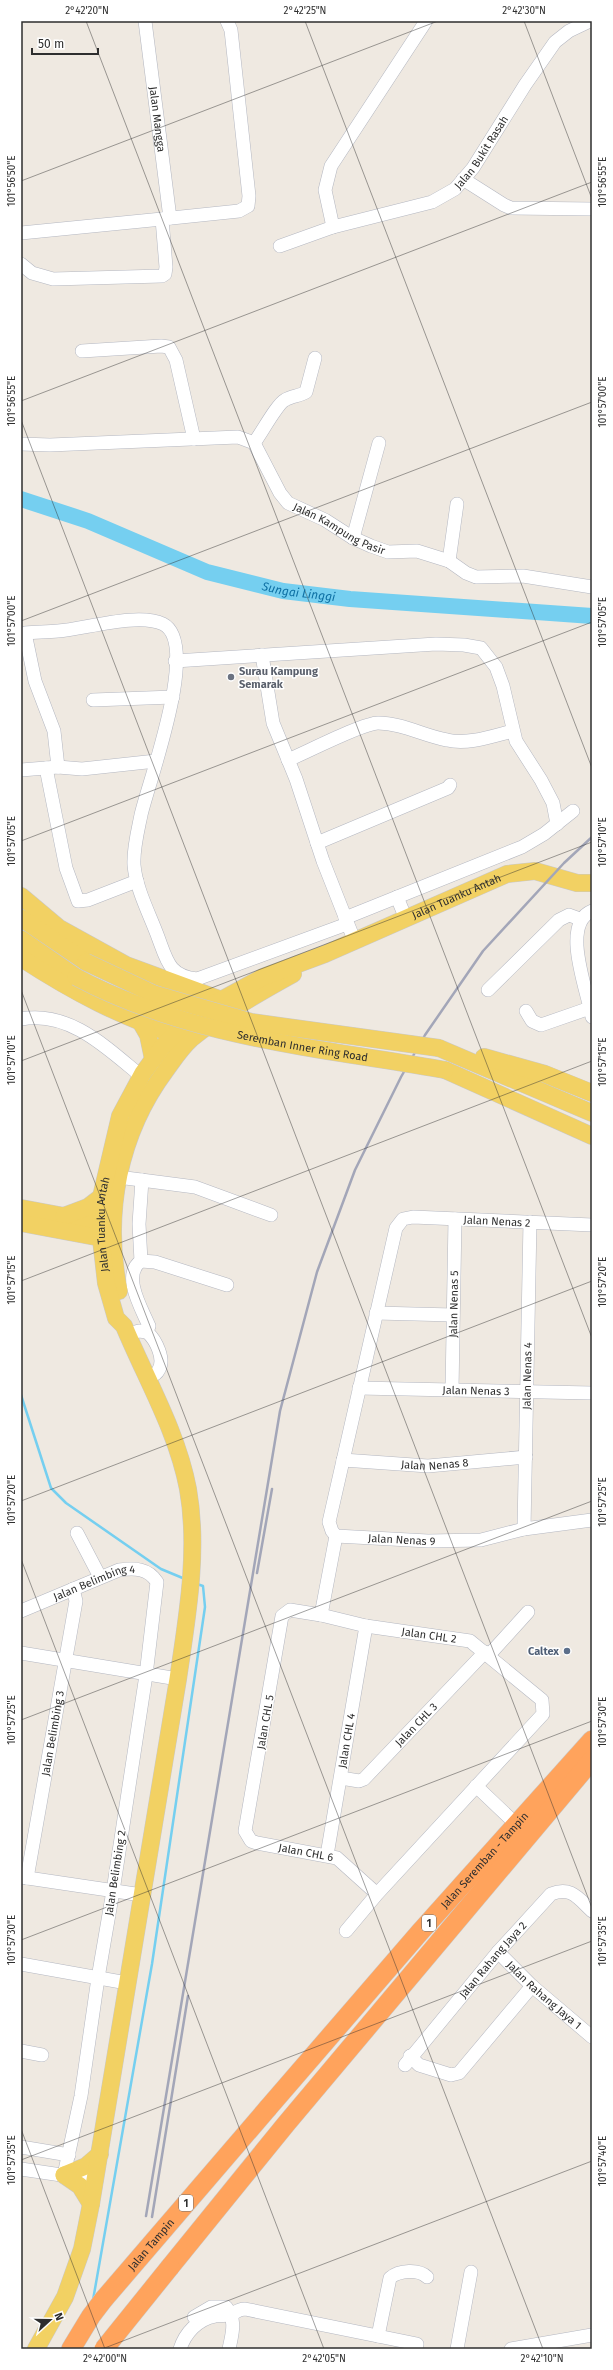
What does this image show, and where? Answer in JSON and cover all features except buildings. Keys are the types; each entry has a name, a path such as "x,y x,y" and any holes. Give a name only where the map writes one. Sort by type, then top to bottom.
{"highway":[{"name":"Jalan Seremban - Tampin","path":"268,2108 592,1740"},
{"name":"Jalan Seremban - Tampin","path":"170,2267 286,2124 592,1760"},
{"name":"Jalan Tampin","path":"71,2349 91,2316 104,2299 268,2108"},
{"name":"1","path":"104,2349 170,2267"},
{"path":"117,2349 168,2284 170,2267"},
{"path":"56,2349 69,2329 91,2316"}],"main road":[{"name":"Jalan Tuanku Antah","path":"36,2349 65,2297 82,2249 92,2204 178,1679 190,1566 192,1533 188,1489 173,1438 126,1330 116,1318 109,1299 108,1232 101,1197 120,1116 141,1076 153,1059 174,1034 194,1014 263,977 325,954 506,874 535,871 577,883 592,883"},
{"path":"21,896 59,928 126,965 238,1007"},
{"name":"Seremban Inner Ring Road","path":"21,918 86,962 154,994 251,1022 439,1048 592,1113"},
{"name":"Seremban Inner Ring Road","path":"21,939 76,977 112,996 167,1016 225,1033 445,1070 481,1088 515,1100 592,1136"},
{"name":"Jalan Tuanku Antah","path":"108,1232 118,1177 128,1138 141,1107 152,1088 190,1040 238,1007 325,954"},
{"path":"21,958 70,989 99,1005 190,1040"},
{"path":"140,1022 154,1017 161,1006 163,992 148,974"},
{"path":"140,1022 148,1035 153,1059"},
{"path":"439,1048 505,1062 545,1074 592,1093"},
{"path":"63,1216 88,1207 101,1197"},
{"path":"21,1208 63,1216 108,1232"},
{"path":"21,1223 108,1232"},
{"path":"64,2175 86,2166 100,2154"},
{"path":"64,2175 80,2186 92,2204"}],"street":[{"name":"Jalan Mangga","path":"21,264 32,273 52,279 162,276 165,274 166,219 145,21"},
{"path":"21,233 239,211 248,206 249,201 232,38 227,21"},
{"path":"333,227 325,190 331,166 426,21"},
{"name":"Jalan Bukit Rasah","path":"280,246 333,227 432,202 455,189 464,180 555,42 568,31 590,21"},
{"path":"464,180 511,208 592,209"},
{"path":"82,351 161,346 169,347 176,360 194,439"},
{"path":"21,444 64,444 238,437 254,443 266,428 278,405 285,400 306,392 315,358"},
{"name":"Jalan Kampung Pasir","path":"254,443 280,493 288,503 326,520 353,538 388,552 417,551 449,561 466,573 476,577 523,576 592,587"},
{"path":"353,538 379,443"},
{"path":"449,561 457,504"},
{"path":"138,881 88,900 78,901 66,868 52,767 54,731 35,681 25,633 59,631 125,621 153,621 164,625 170,631 175,643 173,697 167,729 156,761 141,815 134,866 166,960 174,972 183,978 197,979 346,921 397,897 522,846 557,824 573,811"},
{"path":"175,661 436,644 481,648 496,667 516,741 541,780 553,804 557,824"},
{"path":"262,655 273,723 301,793 317,843 355,941"},
{"path":"94,700 173,697"},
{"path":"288,760 377,723 392,725 448,741 465,741 514,731"},
{"path":"21,770 52,767 82,769 156,761"},
{"path":"317,843 433,794 450,785"},
{"path":"397,897 406,919"},
{"path":"526,1011 532,1021 541,1025 591,1013 577,942 576,929 580,919 592,911"},
{"path":"488,990 558,920 569,915 580,919"},
{"path":"256,956 263,977"},
{"path":"21,1019 39,1018 63,1021 82,1030 141,1076"},
{"path":"118,1177 195,1187 271,1215"},
{"path":"142,1180 139,1224 141,1261 134,1268 133,1278 134,1288 149,1326 147,1332"},
{"name":"Jalan Nenas 2","path":"376,1313 396,1228 403,1219 413,1217 592,1225"},
{"name":"Jalan Nenas 5","path":"452,1390 455,1219"},
{"name":"Jalan Nenas 4","path":"524,1529 530,1222"},
{"path":"141,1261 155,1262 226,1285"},
{"path":"321,1615 336,1536 332,1532 328,1522 344,1460 376,1313 453,1315"},
{"path":"126,1330 147,1332"},
{"path":"147,1332 156,1346 160,1361 156,1374 147,1378"},
{"name":"Jalan Nenas 3","path":"359,1388 592,1393"},
{"name":"Jalan Nenas 8","path":"344,1460 428,1466 526,1457"},
{"name":"Jalan Nenas 9","path":"336,1536 428,1541 481,1540 524,1529 592,1520"},
{"path":"77,1533 100,1578"},
{"name":"Jalan Belimbing 4","path":"21,1611 119,1570 141,1570 153,1577 157,1582 157,1591"},
{"name":"Jalan Belimbing 3","path":"24,1878 76,1601 73,1589"},
{"name":"Jalan Belimbing 2","path":"64,2175 81,2096 98,1978 113,1891 146,1675 157,1591"},
{"name":"Jalan CHL 2","path":"290,1610 321,1615 366,1626 470,1641 542,1700 544,1706 543,1714 476,1786"},
{"name":"Jalan CHL 5","path":"248,1836 245,1824 264,1727 282,1616 290,1610"},
{"name":"Jalan CHL 3","path":"340,1778 359,1781 364,1779 528,1612"},
{"name":"Jalan CHL 4","path":"328,1855 366,1626"},
{"path":"21,1653 146,1675 178,1679"},
{"path":"346,1931 377,1894 476,1786 517,1825"},
{"name":"Jalan CHL 6","path":"248,1836 258,1843 328,1855 342,1861 377,1894"},
{"path":"24,1878 142,1895"},
{"name":"Jalan Rahang Jaya 2","path":"532,1986 459,2073 452,2075 419,2066 408,2060 498,1952 550,1894 560,1890 571,1892 592,1911"},
{"name":"Jalan Rahang Jaya 1","path":"498,1952 532,1986 592,2037"},
{"path":"21,1964 127,1983"},
{"path":"21,2051 42,2055"},
{"path":"21,2147 69,2156"},
{"path":"21,2169 96,2180"},
{"path":"378,2336 390,2278 404,2272 424,2275 427,2278"},
{"path":"457,2349 471,2272"},
{"path":"173,2349 179,2332 188,2321 202,2311 211,2307 222,2306 231,2314 233,2327 229,2349"},
{"path":"180,2349 188,2332 200,2321 216,2316 231,2314 236,2310 245,2309 417,2344 416,2349"},
{"path":"511,2349 592,2335"}],"waterway":[{"name":"Sungai Linggi","path":"21,499 88,521 207,572 283,591 350,599 592,616"},
{"path":"21,1395 51,1488 66,1503 161,1569 185,1579"},
{"path":"93,2300 152,1964 205,1607 203,1586 197,1584"}],"railway":[{"path":"146,2216 280,1411 317,1272 355,1170 401,1077 425,1035 483,951 564,863 592,837"},
{"path":"257,1573 272,1489"},
{"path":"152,2217 188,1996"}],"place":[{"name":"Surau Kampung Semarak","path":"231,677"},
{"name":"Caltex","path":"567,1651"}]}
